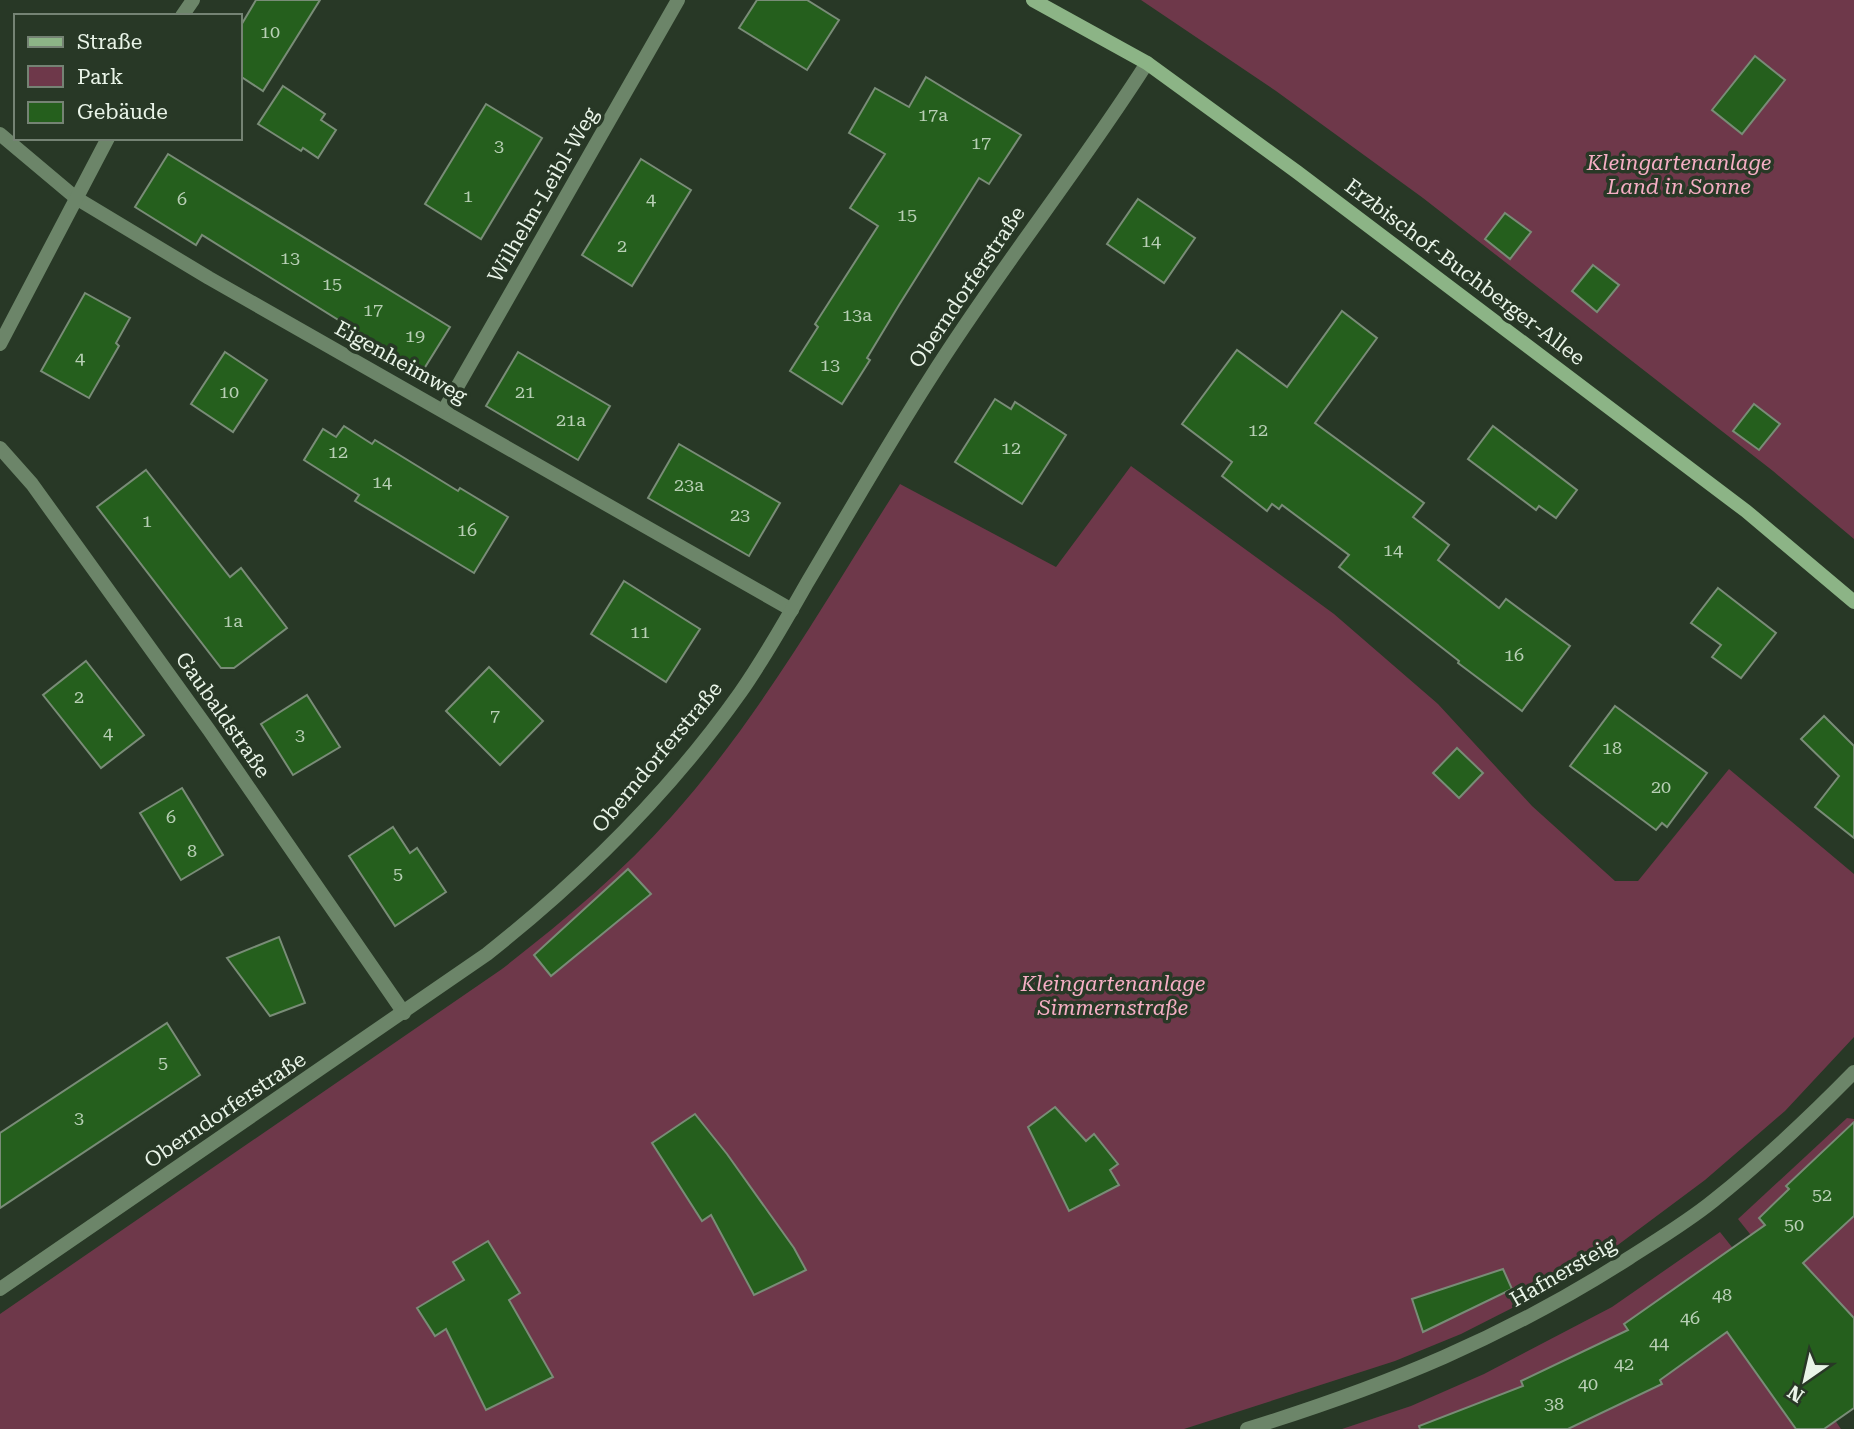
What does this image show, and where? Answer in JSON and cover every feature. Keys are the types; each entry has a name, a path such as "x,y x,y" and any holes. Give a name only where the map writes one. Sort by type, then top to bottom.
{"street":[{"name":"Wilhelm-Leibl-Weg","path":"444,410 678,0"},
{"name":"Erzbischof-Buchberger-Allee","path":"1033,0 1147,63 1297,172 1746,511 1854,602"},
{"name":"Oberndorferstraße","path":"0,1289 487,954 547,907 644,812 741,692 972,312 1124,100 1147,63"},
{"name":"Eigenheimweg","path":"0,134 76,198 209,278 792,610"},
{"path":"0,344 107,140"},
{"name":"Gaubaldstraße","path":"0,448 32,484 209,730 404,1013"},
{"name":"Hafnersteig","path":"1247,1429 1328,1404 1402,1376 1460,1351 1596,1279 1712,1202 1810,1116 1854,1072"}],"green space":[{"name":"Kleingartenanlage Land in Sonne","path":"1141,0 1854,0 1854,539 1773,471 1423,198 1276,91"},
{"name":"Kleingartenanlage Simmernstraße","path":"1131,466 1334,614 1438,704 1532,806 1615,881 1638,881 1729,769 1854,874 1854,1037 1785,1111 1705,1180 1595,1262 1461,1334 1395,1361 1184,1429 0,1429 0,1314 502,969 612,877 672,816 735,738 900,484 1056,567"},
{"path":"1847,1118 1854,1119 1854,1365 1738,1219"},
{"path":"1720,1232 1800,1333 1795,1362 1841,1429 1342,1429 1411,1406 1484,1374 1612,1307"}],"building":[{"path":"256,0 320,0 263,91 242,77 242,24"},
{"path":"757,0 807,0 839,20 807,70 739,28"},
{"path":"1755,56 1785,80 1742,134 1712,110"},
{"path":"926,77 1021,135 989,184 979,178 899,305 867,358 870,360 842,404 790,371 818,327 815,324 878,226 850,208 885,154 849,133 875,88 909,107"},
{"path":"283,86 325,114 321,120 336,130 318,158 303,148 301,151 258,124"},
{"path":"486,104 542,138 481,239 425,204"},
{"path":"168,154 450,327 422,372 202,235 196,245 135,207"},
{"path":"641,159 691,190 632,286 582,255"},
{"path":"1138,199 1195,238 1164,283 1107,244"},
{"path":"1505,213 1531,232 1510,259 1485,239"},
{"path":"1593,265 1619,285 1597,312 1572,291"},
{"path":"85,293 130,318 116,343 119,346 89,398 41,371"},
{"path":"1342,311 1377,338 1315,423 1424,503 1413,517 1449,545 1438,560 1499,608 1506,599 1570,646 1522,711 1339,567 1349,555 1282,505 1279,509 1272,504 1267,511 1222,476 1232,462 1182,424 1237,350 1287,387"},
{"path":"225,352 267,380 233,432 191,404"},
{"path":"518,352 610,406 578,460 486,406"},
{"path":"995,399 1011,409 1015,402 1066,435 1022,504 955,462"},
{"path":"1754,404 1780,424 1759,450 1733,431"},
{"path":"344,426 372,444 375,440 458,491 460,488 508,517 474,573 355,501 359,495 304,460 323,429 336,437"},
{"path":"1493,426 1577,490 1556,518 1539,506 1536,510 1468,459"},
{"path":"679,444 780,503 749,556 648,498"},
{"path":"146,470 230,577 241,568 287,628 234,668 221,668 97,507"},
{"path":"624,581 700,629 666,682 591,634"},
{"path":"1718,588 1776,633 1741,678 1712,657 1721,645 1691,623"},
{"path":"86,661 144,735 101,768 43,695"},
{"path":"489,667 543,721 500,765 446,711"},
{"path":"307,695 340,747 293,775 261,724"},
{"path":"1615,706 1707,773 1667,827 1662,823 1656,830 1570,766"},
{"path":"1824,716 1854,746 1854,838 1815,807 1839,776 1801,739"},
{"path":"1457,748 1483,773 1459,798 1433,773"},
{"path":"182,788 223,855 181,880 140,813"},
{"path":"393,827 410,853 417,848 446,892 395,926 349,856"},
{"path":"628,869 651,894 551,976 534,955"},
{"path":"279,937 305,1003 270,1016 227,958"},
{"path":"167,1023 200,1075 0,1208 0,1133"},
{"path":"1055,1107 1086,1141 1094,1134 1118,1164 1110,1170 1119,1185 1069,1211 1028,1127"},
{"path":"695,1114 794,1248 806,1270 754,1295 711,1215 702,1221 652,1143"},
{"path":"1854,1122 1854,1216 1803,1263 1854,1318 1854,1408 1824,1429 1796,1429 1727,1332 1660,1380 1662,1384 1568,1429 1420,1429 1419,1426 1523,1386 1521,1381 1628,1330 1624,1324 1765,1225 1759,1218 1789,1189 1786,1186"},
{"path":"488,1241 520,1293 509,1300 553,1377 486,1410 446,1329 435,1336 417,1308 464,1280 453,1262"},
{"path":"1503,1269 1512,1289 1423,1332 1412,1299"}]}
